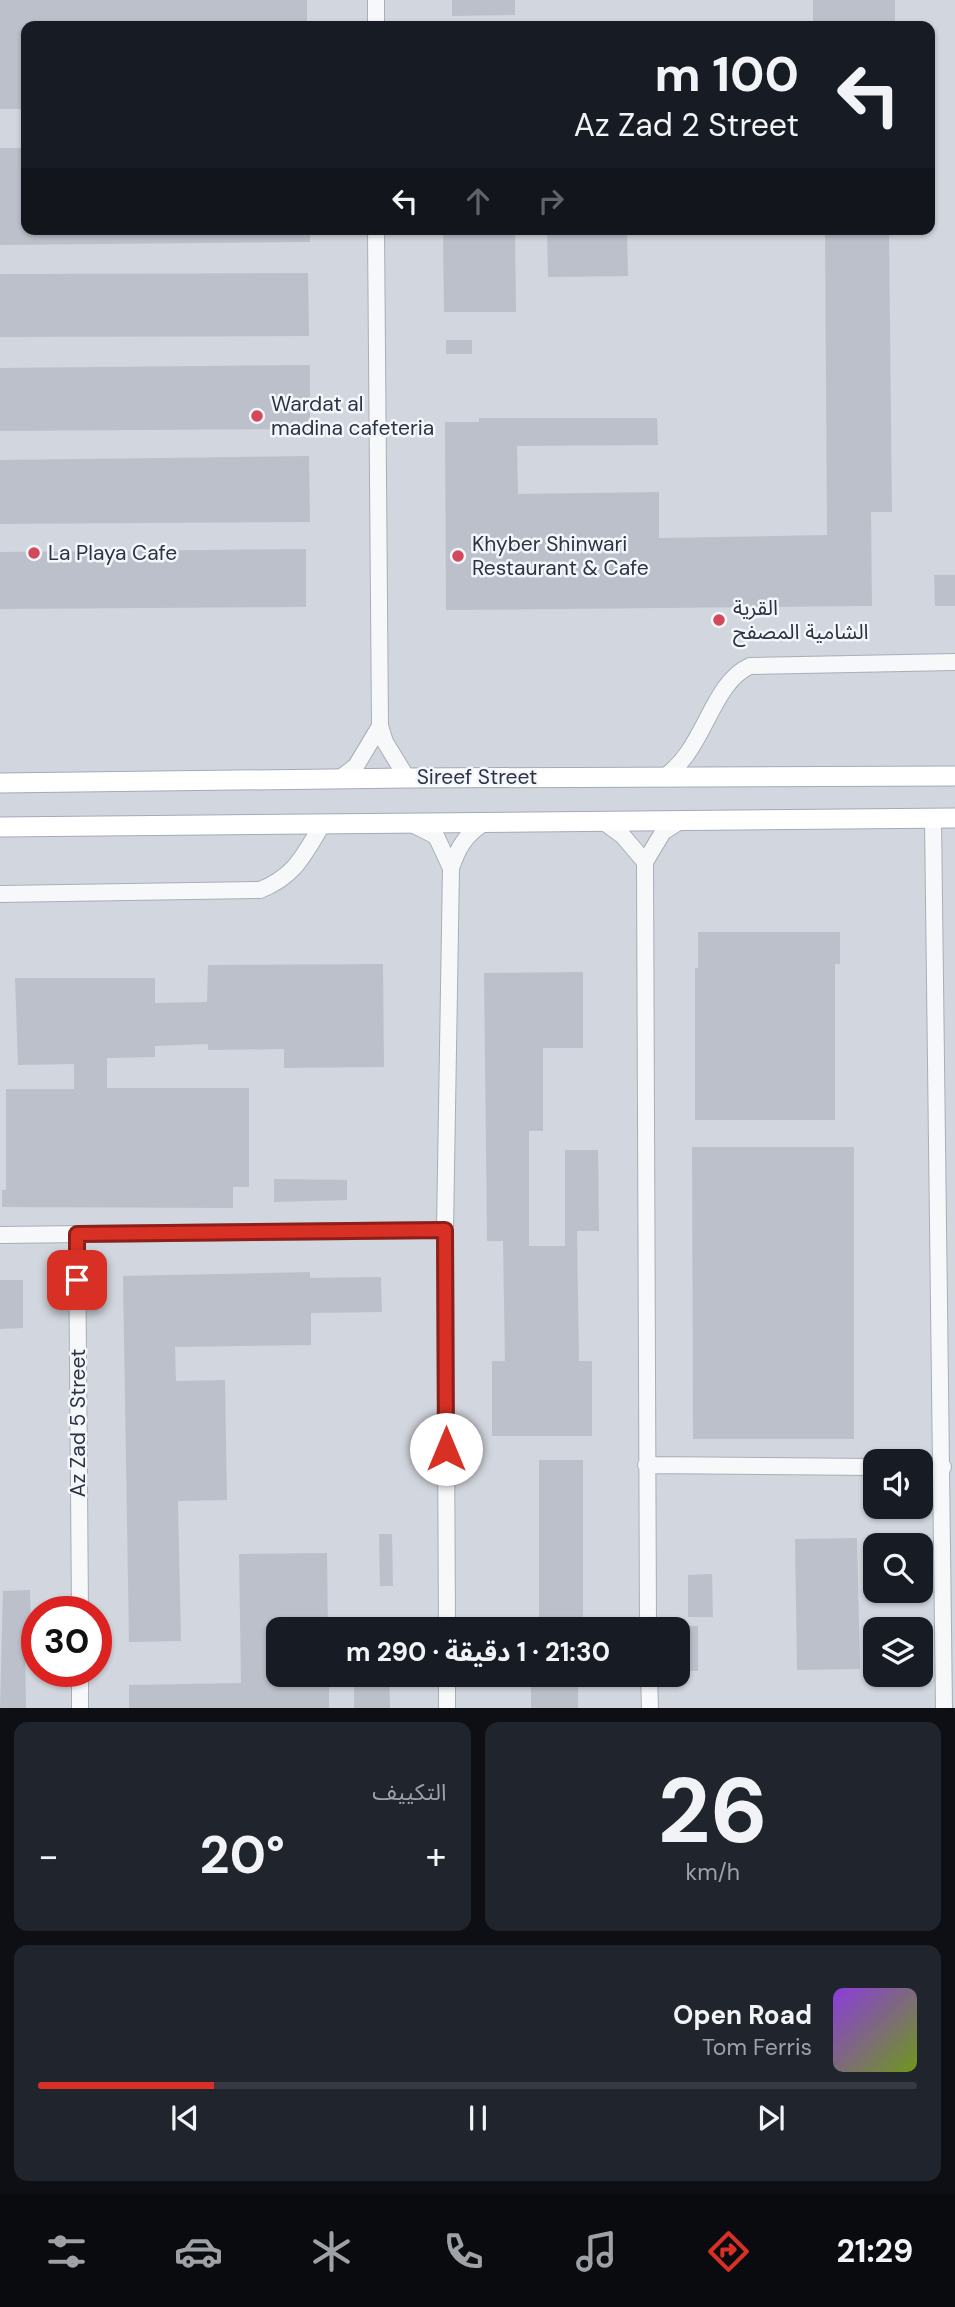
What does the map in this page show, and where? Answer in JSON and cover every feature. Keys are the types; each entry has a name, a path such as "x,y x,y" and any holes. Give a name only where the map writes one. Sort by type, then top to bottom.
{"main road":[{"name":"Sireef Street","path":"0,783 955,776"},
{"path":"0,827 955,818"}],"street":[{"path":"376,0 376,21"},
{"path":"376,235 380,726 389,750 407,778"},
{"path":"664,777 689,755 728,683 750,666 955,662"},
{"path":"339,779 356,766 380,726"},
{"path":"933,818 948,1366 943,1467 944,1708"},
{"path":"648,1617 645,862 663,832 680,821"},
{"path":"604,822 623,836 645,862"},
{"path":"447,1617 445,1230 451,868 458,848 470,832 484,823"},
{"path":"412,824 436,836 451,868"},
{"path":"0,894 260,890 281,882 298,865 322,825"},
{"path":"0,1235 445,1230"},
{"name":"Az Zad 5 Street","path":"77,1234 80,1596"},
{"path":"646,1465 863,1467"},
{"path":"933,1467 943,1467"},
{"path":"80,1687 80,1708"},
{"path":"447,1687 447,1708"},
{"path":"649,1687 650,1708"}],"shaded area":[{"path":"0,0 955,0 955,1708 0,1708"}],"building":[{"path":"0,0 307,0 307,21 21,21 21,109 0,109"},
{"path":"452,0 515,0 515,15 452,16"},
{"path":"813,0 895,0 895,21 813,21"},
{"path":"0,148 21,148 21,235 310,235 310,242 0,245"},
{"path":"443,235 515,235 516,312 444,312"},
{"path":"547,235 627,235 628,276 548,277"},
{"path":"825,235 889,235 892,512 871,512 872,606 446,610 445,422 479,422 479,418 657,418 658,445 517,446 518,494 659,492 659,538 827,535"},
{"path":"308,273 309,336 0,337 0,274"},
{"path":"446,340 472,340 472,354 446,354"},
{"path":"310,365 310,429 0,431 0,368"},
{"path":"309,456 310,522 0,524 0,460"},
{"path":"306,549 306,607 0,609 0,552"},
{"path":"934,575 955,575 955,606 935,606"},
{"path":"698,932 840,932 840,964 835,964 835,1120 695,1120 695,968 698,968"},
{"path":"383,964 384,1067 284,1068 284,1049 208,1050 208,1044 155,1046 155,1057 107,1058 107,1088 249,1088 249,1187 233,1187 233,1208 2,1207 2,1190 6,1190 6,1089 74,1089 74,1064 18,1065 15,978 155,978 155,1003 207,1002 208,965"},
{"path":"583,972 583,1048 543,1048 543,1131 529,1131 529,1246 565,1246 565,1150 598,1150 599,1231 577,1231 579,1361 592,1361 592,1436 492,1436 492,1361 505,1361 503,1241 487,1241 484,973"},
{"path":"692,1147 854,1147 854,1439 693,1439"},
{"path":"274,1179 347,1180 347,1200 274,1202"},
{"path":"310,1272 310,1278 381,1277 382,1312 311,1313 311,1345 175,1347 176,1381 225,1380 227,1500 178,1501 181,1641 129,1642 123,1276"},
{"path":"0,1280 23,1280 23,1328 0,1329"},
{"path":"539,1460 583,1460 583,1617 539,1617"},
{"path":"379,1534 392,1534 393,1586 380,1586"},
{"path":"857,1538 860,1669 797,1670 795,1539"},
{"path":"327,1553 328,1617 266,1617 266,1687 329,1687 329,1708 129,1708 129,1685 241,1683 239,1554"},
{"path":"712,1574 713,1617 688,1617 688,1575"},
{"path":"30,1590 30,1596 21,1596 21,1687 26,1687 26,1708 0,1708 3,1591"},
{"path":"690,1626 698,1626 698,1671 690,1671"},
{"path":"354,1687 389,1687 390,1708 354,1708"},
{"path":"531,1687 578,1687 578,1708 531,1708"}],"place":[{"name":"Wardat al madina cafeteria","path":"257,416"},
{"name":"La Playa Cafe","path":"34,553"},
{"name":"Khyber Shinwari Restaurant & Cafe","path":"458,556"},
{"name":"القرية الشامية المصفح","path":"719,620"}],"route":[{"path":"77,1280 77,1234 445,1230 446,1449"}]}
